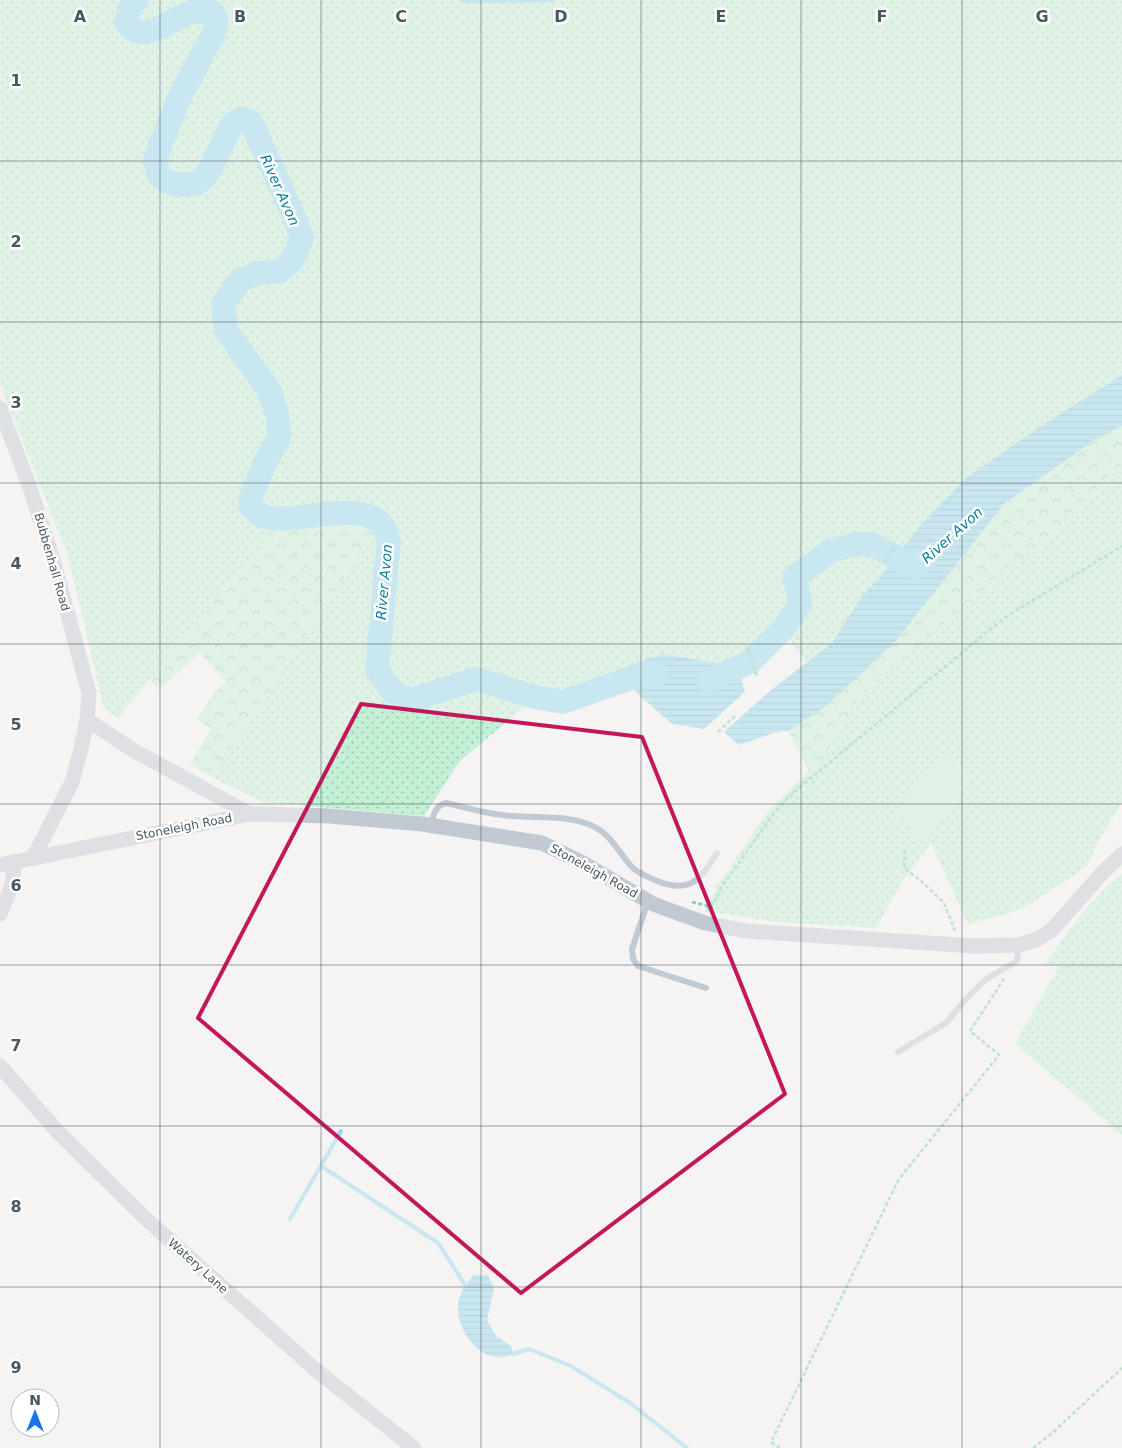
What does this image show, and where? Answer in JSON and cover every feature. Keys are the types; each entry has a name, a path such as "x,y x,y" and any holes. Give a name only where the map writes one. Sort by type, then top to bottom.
{"street":[{"name":"Bubbenhall Road","path":"0,408 30,488 54,563 89,693 87,720 72,782 33,858"},
{"path":"87,720 132,750 250,814"},
{"name":"Stoneleigh Road","path":"0,865 250,814 329,816 431,826 542,843 583,863 648,902 705,923 746,931 960,945 1019,945 1038,939 1052,930 1103,872 1122,854"},
{"path":"0,914 12,885 15,862"},
{"name":"Watery Lane","path":"0,1066 57,1131 144,1218 316,1370 414,1448"}],"lane":[{"path":"431,826 436,810 441,804 446,803 477,811 512,816 547,816 586,823 597,827 610,838 632,867 644,876 670,886 693,883 717,853"},
{"path":"648,902 632,949 633,959 638,966 706,988"},
{"path":"898,1052 946,1023 986,979 1008,968 1017,961 1019,945"}],"path":[{"path":"691,902 712,907 721,888 774,812 794,792 1004,618 1122,546"},
{"path":"884,562 894,548"},
{"path":"747,647 757,676"},
{"path":"718,732 736,715"},
{"path":"905,850 904,868 920,880 944,903 960,945"},
{"path":"780,1448 771,1442 899,1179 999,1055 970,1031 1003,982 1008,968"},
{"path":"1033,1448 1050,1435 1122,1368"}],"highlighted area":[{"path":"361,704 642,737 785,1094 521,1293 198,1018"}],"green space":[{"path":"0,0 1122,0 1122,375 1041,426 881,576 861,597 832,643 806,664 783,629 749,663 738,667 701,661 629,665 626,680 563,702 534,697 459,762 424,816 263,802 213,778 380,523 360,513 334,513 282,519 118,718 104,709 68,556 0,384"},
{"path":"1122,426 1122,465 1037,549 928,636 859,698 812,777 788,731 822,709 955,564 1004,504 1093,441"},
{"path":"1122,465 1122,802 1100,838 1087,866 1034,902 1016,911 968,924 931,843 900,885 876,928 777,922 705,911 717,886 769,810 809,771 812,776 859,698 928,636 1037,549"},
{"path":"334,513 360,513 380,523 213,778 190,764 211,729 197,719 214,693 226,682 200,653 159,690 150,679 282,519"},
{"path":"942,754 973,778 926,840 923,839 919,844 909,837 913,831 894,816"},
{"path":"1122,874 1122,1135 1015,1044 1059,967 1045,964 1090,905"}],"water":[{"path":"456,0 559,0 550,2 467,3"},
{"path":"1122,375 1122,426 1093,441 1004,504 895,642 822,709 788,731 776,732 739,745 724,732 771,690 832,643 861,597 881,576 921,525 966,478 1041,426"},
{"path":"662,654 738,667 745,692 704,729 672,724 640,696 626,680 629,665"},
{"path":"474,1275 488,1275 494,1288 487,1320 496,1336 511,1346 513,1354 500,1357 481,1351 469,1339 460,1323 458,1305 460,1296 468,1281"}],"waterway":[{"name":"River Avon","path":"136,0 131,6 126,21 133,29 140,32 149,32 157,29 192,12 212,12 216,21 215,31 180,96 155,159 158,173 165,181 181,185 196,184 207,175 230,128 235,122 243,119 251,122 294,216 302,238 292,261 280,271 255,274 240,281 223,304 226,330 270,392 278,418 279,438 266,461 251,496 251,507 262,515 277,518 352,513 368,516 381,524 388,538 389,545 377,670 393,692 410,700 477,679 534,697 563,702 648,672 656,674"},
{"name":"River Avon","path":"708,680 749,663 783,629 800,604 795,577 832,550 859,544 873,545 916,567 924,560"},
{"path":"290,1219 341,1131"},
{"path":"321,1166 438,1243 465,1285"},
{"path":"513,1354 529,1349 571,1366 630,1403 687,1448"}]}
